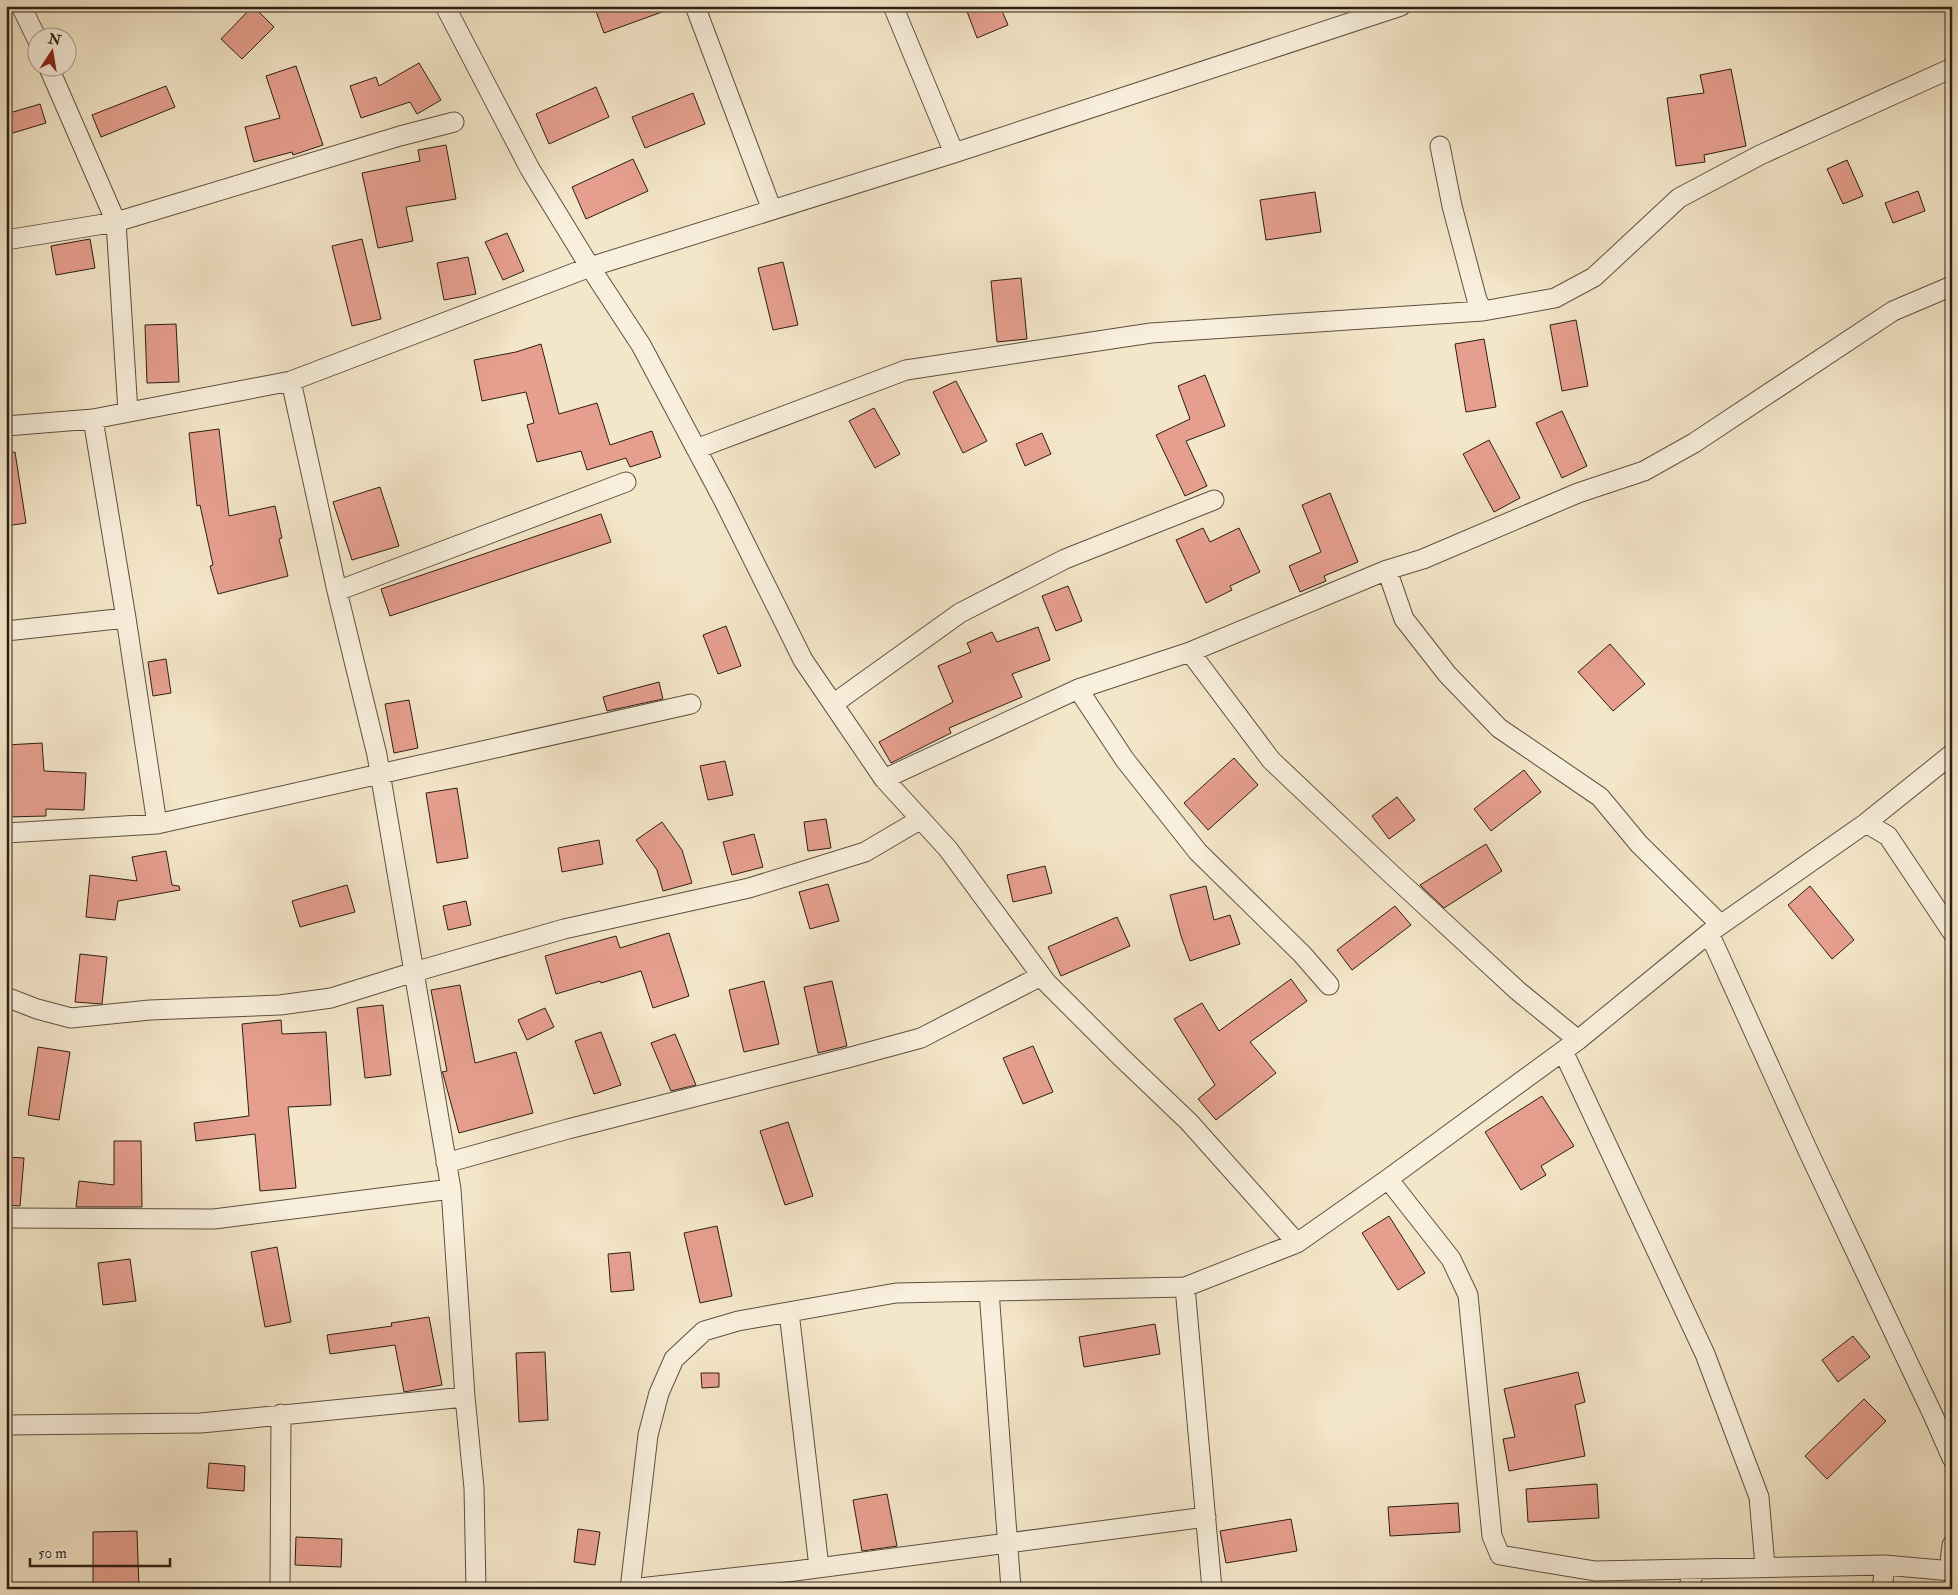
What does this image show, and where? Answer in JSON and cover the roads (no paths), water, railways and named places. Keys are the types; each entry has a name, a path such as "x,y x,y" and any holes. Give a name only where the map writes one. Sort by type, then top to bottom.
{"street":[{"path":"22,6 32,28"},
{"path":"445,6 530,169 590,267 641,345 696,448 803,660 884,779 948,849 1041,976 1189,1122 1297,1243"},
{"path":"695,6 772,210"},
{"path":"893,6 954,153"},
{"path":"6,426 93,419 291,382 590,267 954,153 1401,6"},
{"path":"696,448 906,370 1151,333 1483,310 1555,298 1594,277 1679,198 1760,155 1952,68"},
{"path":"53,78 116,222 128,412"},
{"path":"6,240 116,222 400,136 454,122"},
{"path":"1440,146 1454,216 1476,300 1483,310"},
{"path":"884,779 1078,689 1190,652 1387,570 1423,559 1578,493 1644,471 1694,443 1893,311 1952,286"},
{"path":"291,382 380,775 451,1189 465,1397 474,1488 476,1589"},
{"path":"93,419 158,824"},
{"path":"337,591 626,482"},
{"path":"833,704 960,613 1065,559 1214,500"},
{"path":"1387,570 1404,619 1448,674 1500,728 1600,797 1714,928 1809,1153 1934,1415 1952,1458"},
{"path":"6,630 126,618"},
{"path":"1190,652 1271,760 1388,872 1518,991 1571,1045 1705,1354 1759,1498 1765,1566"},
{"path":"1078,689 1125,760 1198,852 1302,954 1329,985"},
{"path":"6,833 158,824 691,704"},
{"path":"1206,1518 630,1589 648,1434 660,1393 674,1359 704,1331 738,1321 896,1293 1185,1287 1297,1243 1571,1045 1714,928 1866,823 1952,754"},
{"path":"6,997 38,1009 71,1018 150,1010 280,1005 331,998 414,972 564,930 749,888 865,852 921,819"},
{"path":"1866,823 1888,836 1952,932"},
{"path":"446,1163 568,1129 851,1058 921,1038 1041,976"},
{"path":"1388,1179 1451,1259 1468,1295 1492,1536 1500,1555 1595,1571 1885,1565 1950,1571 1952,1545"},
{"path":"6,1218 214,1219 451,1189"},
{"path":"1185,1287 1212,1589"},
{"path":"989,1291 1011,1589"},
{"path":"790,1312 819,1567"},
{"path":"6,1425 201,1423 465,1397"},
{"path":"280,1589 281,1414"},
{"path":"1882,1589 1885,1565"},
{"path":"1688,1589 1695,1569"}]}
